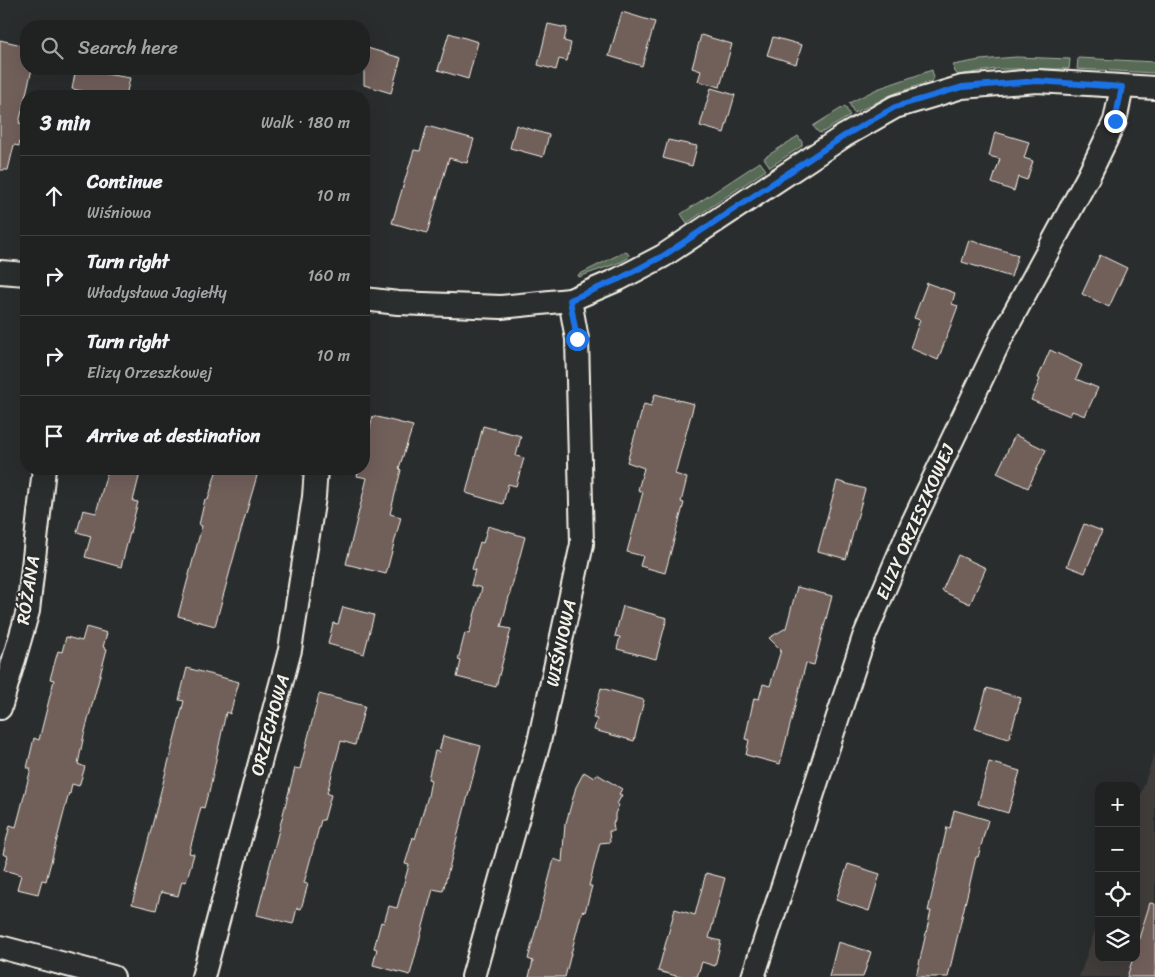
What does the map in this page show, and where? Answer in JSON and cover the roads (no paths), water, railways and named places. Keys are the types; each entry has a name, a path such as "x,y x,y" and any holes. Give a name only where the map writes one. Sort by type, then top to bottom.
{"street":[{"path":"370,300 398,303 501,307 570,300 619,279 663,256 844,136 895,107 962,87 1037,81 1155,88"},
{"name":"ELIZY ORZESZKOWEJ","path":"752,977 864,636 912,524 1002,336 1088,177 1115,121 1122,87"},
{"path":"0,272 20,274"},
{"name":"WIŚNIOWA","path":"473,977 539,742 582,544 577,339 570,300"},
{"name":"RÓŻANA","path":"0,708 28,611 43,475"},
{"name":"ORZECHOWA","path":"202,977 290,650 314,497 316,475"},
{"path":"0,947 113,977"}]}
